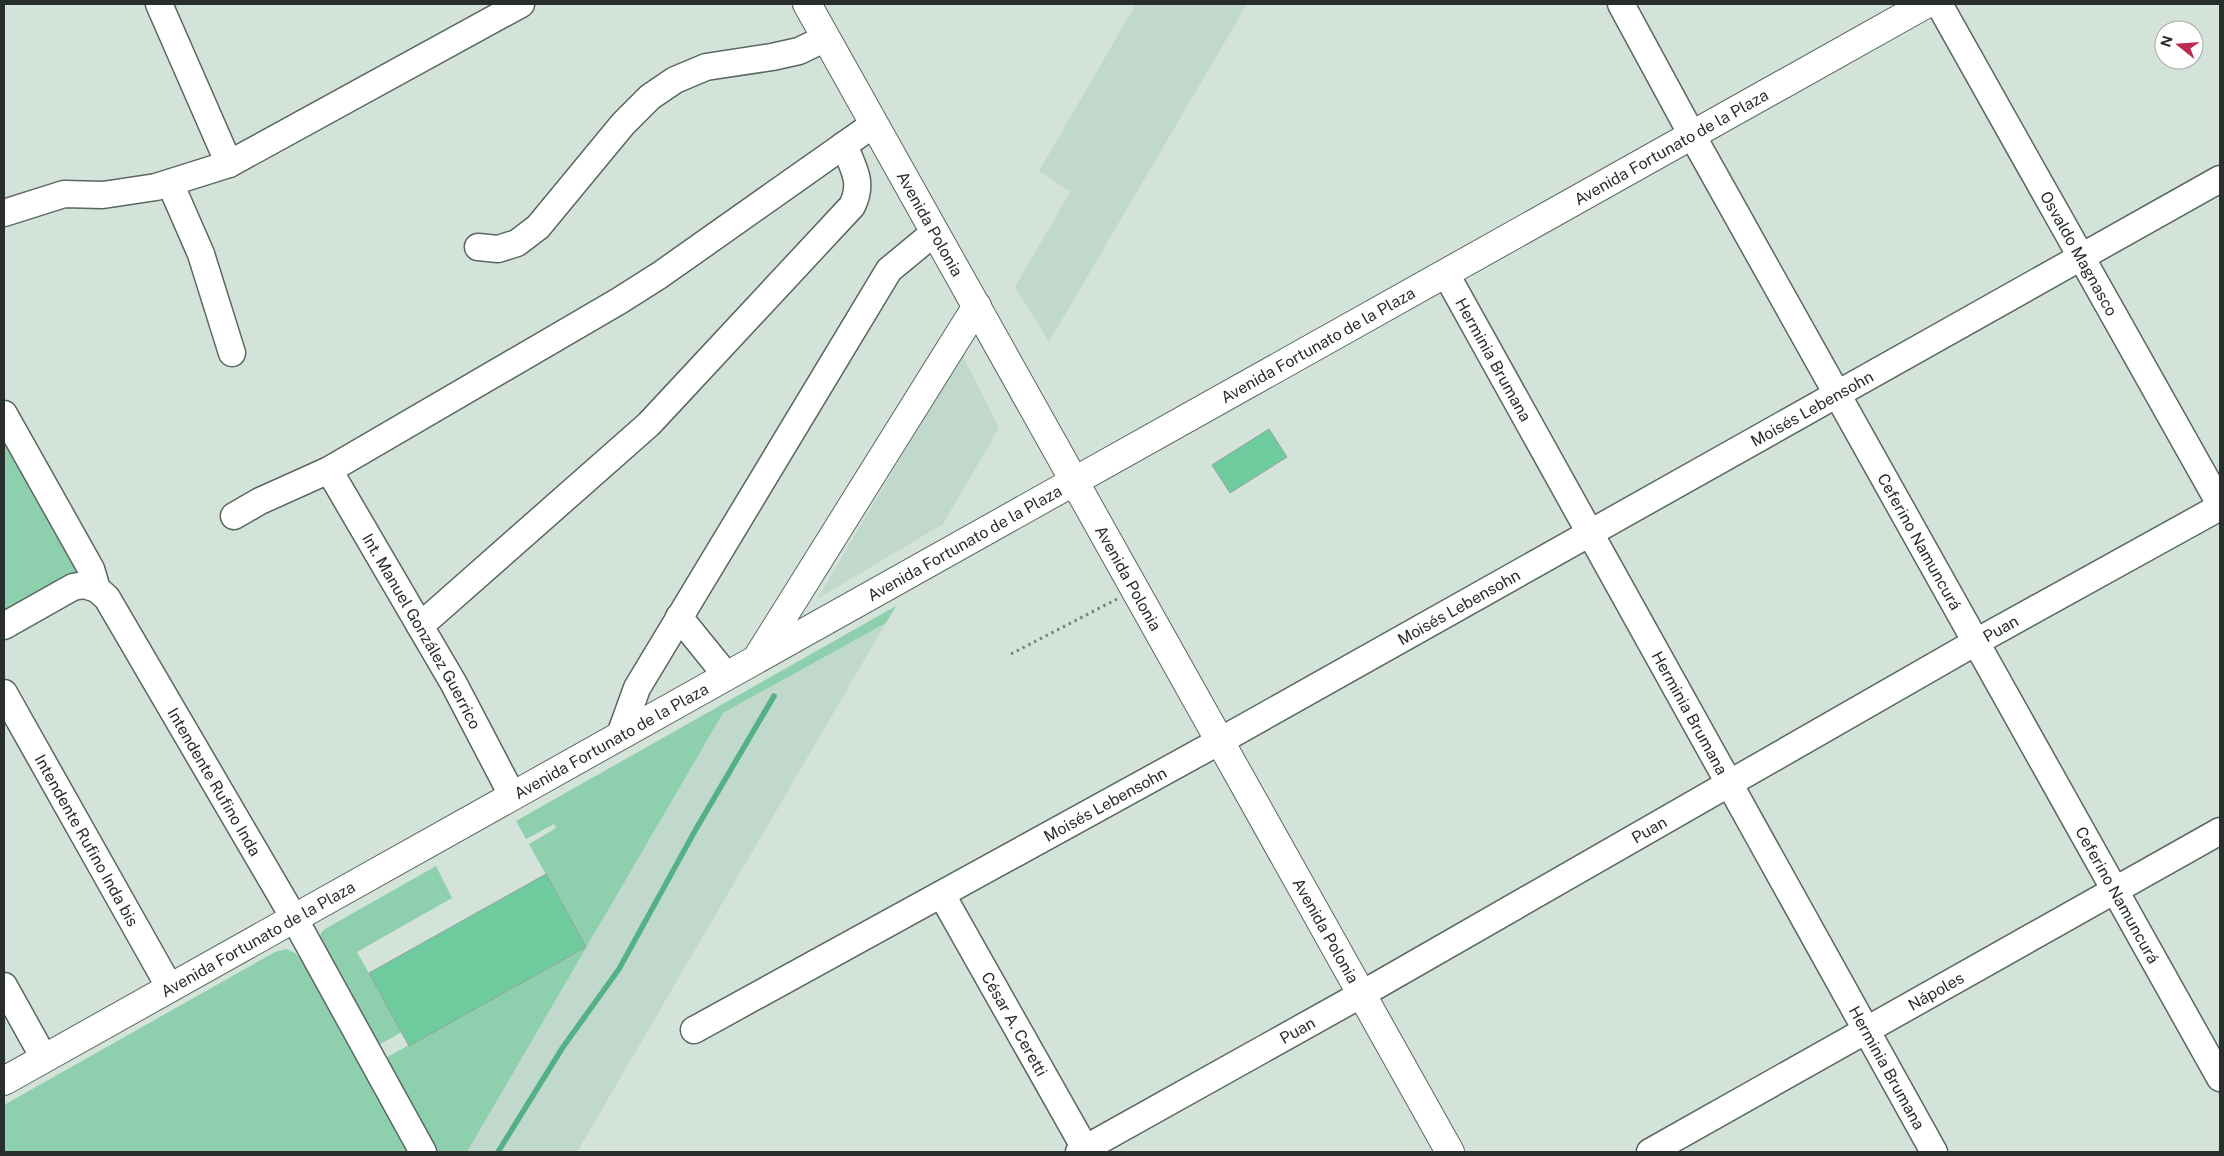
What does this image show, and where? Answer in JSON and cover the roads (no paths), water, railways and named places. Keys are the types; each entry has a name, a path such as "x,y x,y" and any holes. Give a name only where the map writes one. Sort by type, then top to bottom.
{"main road":[{"name":"Avenida Polonia","path":"806,4 1450,1152"},
{"name":"Avenida Fortunato de la Plaza","path":"4,1081 1074,480 1446,274 1692,135 1914,6"},
{"path":"758,657 977,306"}],"street":[{"path":"159,4 229,164"},
{"path":"4,213 64,194 103,195 156,187 229,164 521,4"},
{"name":"Ceferino Namuncurá","path":"1621,4 1692,135 2220,1078"},
{"name":"Osvaldo Magnasco","path":"1939,4 2220,506"},
{"path":"478,247 498,249 516,243 538,227 623,124 650,97 675,80 706,67 772,58 799,51 826,38"},
{"path":"234,516 260,501 329,470 627,296 660,275 874,124"},
{"path":"420,626 649,424 852,206 858,195 859,184 844,145"},
{"name":"Moisés Lebensohn","path":"694,1030 1220,741 2220,179"},
{"path":"170,183 201,254 232,353"},
{"path":"620,735 637,688 889,270 935,232"},
{"name":"Herminia Brumana","path":"1446,274 1934,1152"},
{"name":"Intendente Rufino Inda","path":"4,414 91,569 97,589 107,598 294,918 423,1152"},
{"name":"Int. Manuel González Guerrico","path":"329,470 454,684 512,796"},
{"name":"Puan","path":"1084,1151 1976,642 2220,506"},
{"path":"4,626 73,587 84,585 97,589"},
{"path":"679,617 726,675"},
{"name":"Intendente Rufino Inda bis","path":"4,693 170,988"},
{"name":"Nápoles","path":"1650,1152 2220,831"},
{"name":"César A. Ceretti","path":"942,895 1084,1151"},
{"path":"4,986 44,1058"}],"waterway":[{"path":"498,1152 563,1047 619,969 696,829 774,696"}]}
